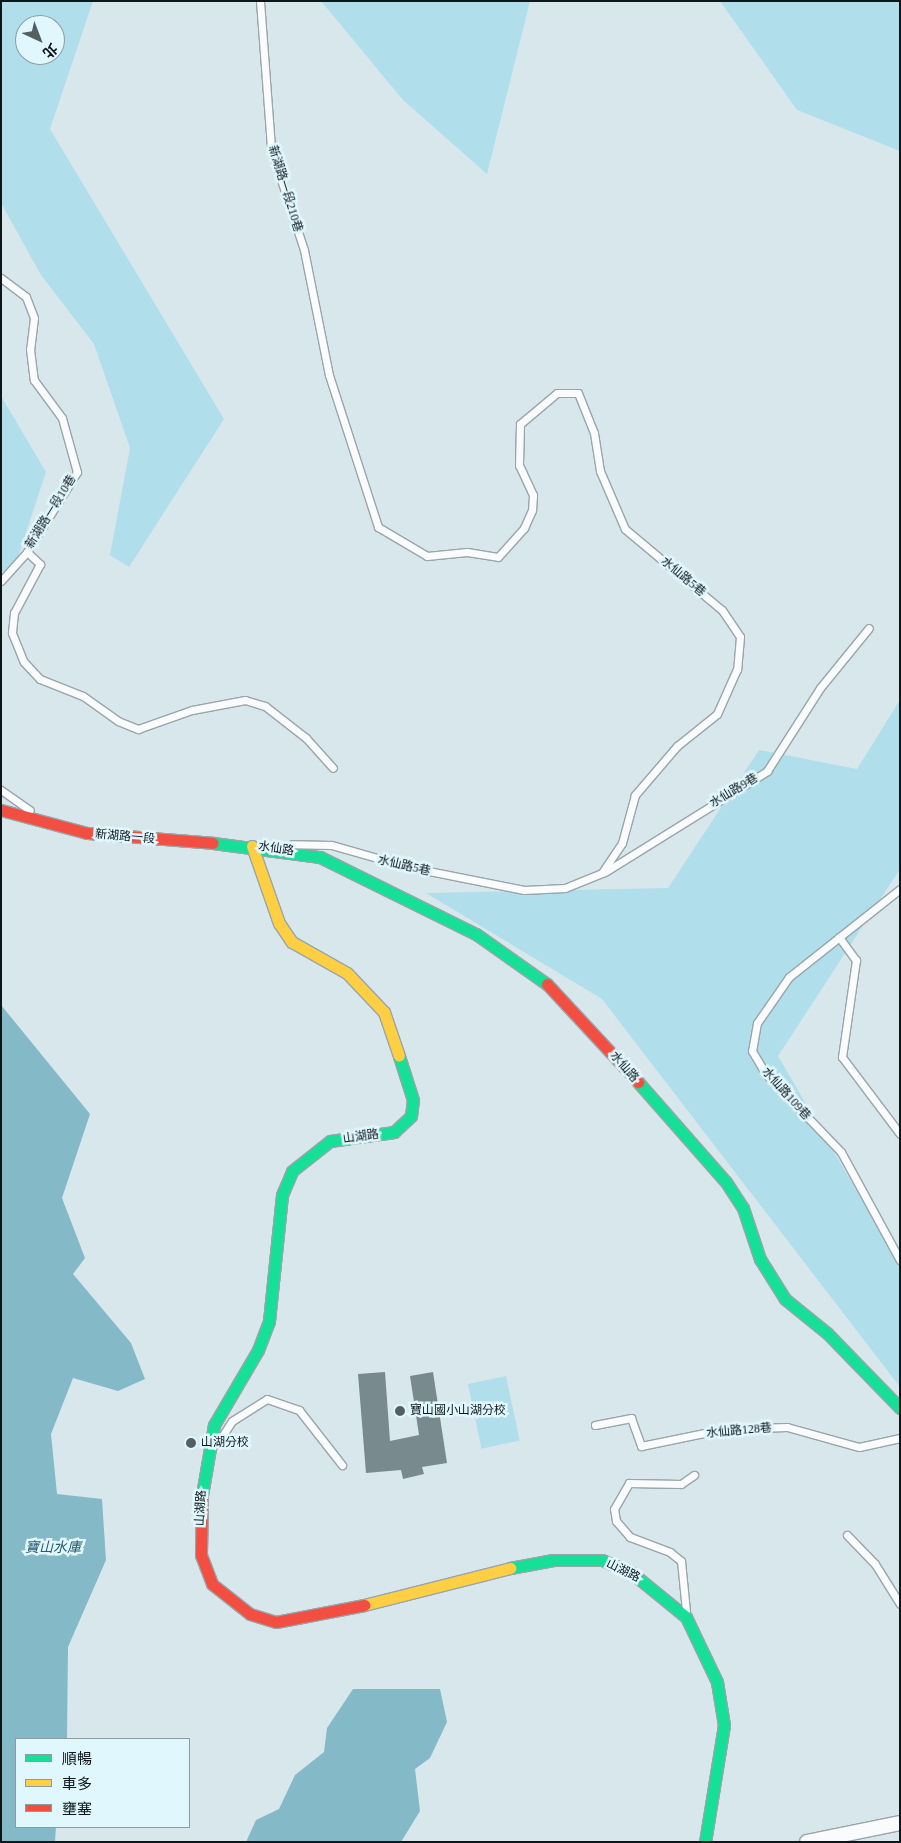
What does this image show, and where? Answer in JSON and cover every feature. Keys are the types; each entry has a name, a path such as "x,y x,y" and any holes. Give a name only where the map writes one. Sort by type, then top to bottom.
{"street":[{"name":"新湖路一段","path":"1,810 52,827 138,839 252,846"},
{"name":"水仙路","path":"252,846 320,857 476,934 533,970 587,1024 726,1182 743,1208 760,1259 785,1299 827,1333 900,1408"},
{"name":"山湖路","path":"252,846 279,923 292,942 347,973 384,1012 414,1100 411,1116 394,1132 330,1141 292,1171 282,1195 269,1321 258,1350 214,1425 205,1464 199,1518 201,1555 212,1584 250,1614 276,1622 334,1612 456,1578 553,1560 602,1560 632,1573 686,1617 717,1682 724,1725 706,1842"},
{"path":"807,1842 900,1823"}],"lane":[{"name":"新湖路一段210巷","path":"260,1 271,149 304,250 329,375"},
{"name":"新湖路一段10巷","path":"1,278 26,297 34,318 30,349 34,380 62,418 77,472 27,552 1,581"},
{"name":"水仙路5巷","path":"252,846 331,845 410,868 524,890 565,888 602,873 622,843 635,795 677,746 717,714 736,669 740,638 722,610 625,529 600,471 594,433 578,393 557,394 520,424 519,465 533,495 532,510 524,528 498,557 467,552 427,556 378,527 329,375"},
{"path":"27,552 40,564 14,613 12,633 24,662 40,679 83,696 118,721 138,728 163,724 192,710 246,700 266,706 306,738 333,768"},
{"name":"水仙路9巷","path":"602,873 768,771 820,688 869,628"},
{"path":"1,790 52,827"},
{"name":"水仙路109巷","path":"900,889 789,977 756,1023 752,1051 766,1074 841,1152 900,1260"},
{"path":"839,937 856,960 842,1057 900,1134"},
{"path":"205,1464 232,1420 267,1399 299,1410 342,1465"},
{"name":"水仙路128巷","path":"594,1425 631,1418 641,1446 724,1430 787,1427 859,1447 900,1438"},
{"path":"686,1617 681,1561 670,1552 630,1538 616,1521 614,1509 629,1483 681,1484 694,1476"},
{"path":"847,1535 875,1564 900,1604"}],"shaded area":[{"path":"1,1 93,1 50,129 224,419 129,567 110,555 130,448 94,344 41,275 1,203"},
{"path":"321,1 530,1 487,174 403,100"},
{"path":"720,1 900,1 900,151 797,110"},
{"path":"1,396 46,472 15,566 1,573"},
{"path":"900,700 900,869 778,1056 900,1265 900,1387 602,999 426,893 668,888 759,750 857,769"},
{"path":"506,1376 520,1441 482,1449 468,1384"}],"water":[{"name":"寶山水庫","path":"1,1005 90,1114 62,1198 85,1258 73,1274 131,1343 145,1379 118,1391 73,1378 51,1434 57,1494 102,1499 106,1560 68,1647 67,1738 15,1738 15,1828 56,1828 55,1842 1,1842"},
{"path":"353,1689 440,1689 447,1722 430,1758 415,1769 420,1811 401,1842 246,1842 256,1820 279,1809 295,1775 324,1752 327,1728"}],"building":[{"path":"385,1372 390,1441 419,1435 410,1376 433,1372 447,1463 422,1467 424,1474 403,1479 401,1470 366,1473 358,1374"}],"traffic: fast":[{"path":"213,843 320,857 476,934 547,984"},
{"path":"202,1495 214,1425 258,1350 269,1321 282,1195 292,1171 330,1141 394,1132 411,1116 413,1100 399,1056"},
{"path":"638,1082 726,1182 743,1208 760,1259 785,1299 827,1333 900,1408"},
{"path":"510,1568 553,1560 602,1560 632,1573 686,1617 717,1682 724,1725 705,1842"}],"traffic: slow":[{"path":"252,846 279,923 292,942 347,973 384,1012 399,1056"},
{"path":"364,1605 510,1568"}],"traffic: jam":[{"path":"1,810 87,833 213,843"},
{"path":"547,984 638,1082"},
{"path":"202,1495 201,1555 212,1584 250,1614 276,1622 364,1605"}],"place":[{"name":"寶山國小山湖分校","path":"400,1411"},
{"name":"山湖分校","path":"191,1443"}]}
